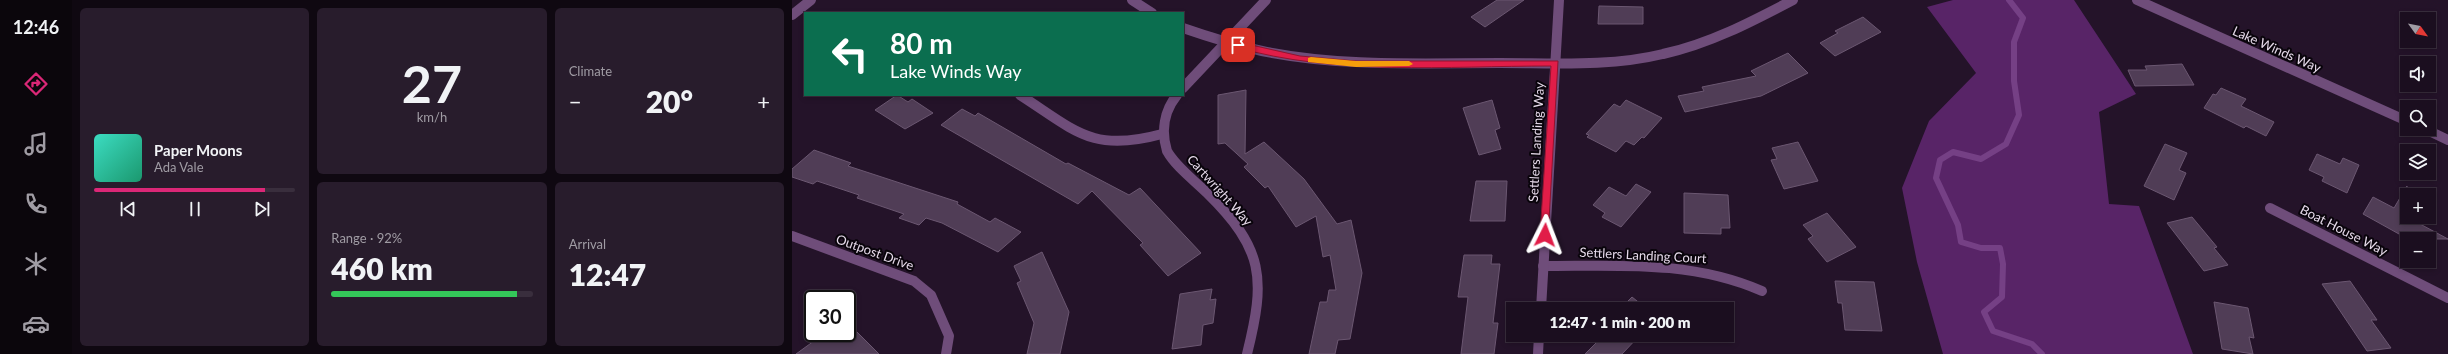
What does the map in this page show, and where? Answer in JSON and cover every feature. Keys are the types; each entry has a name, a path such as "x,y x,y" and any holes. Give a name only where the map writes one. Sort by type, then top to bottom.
{"street":[{"path":"792,14 811,0"},
{"path":"1132,0 1150,12"},
{"path":"1184,87 1266,0"},
{"name":"Settlers Landing Way","path":"1541,302 1559,0"},
{"path":"1184,28 1226,42 1300,59 1356,64 1555,63 1628,60 1683,50 1716,38 1794,0"},
{"name":"Lake Winds Way","path":"2137,0 2400,118"},
{"path":"1022,96 1088,137 1107,142 1138,141 1162,134 1171,101 1176,96"},
{"name":"Cartwright Way","path":"1162,134 1168,153 1240,229 1253,253 1259,280 1257,312 1247,354"},
{"path":"2436,134 2448,140"},
{"name":"Boat House Way","path":"2270,208 2448,298"},
{"name":"Outpost Drive","path":"792,236 914,281 931,295 949,336 946,354"},
{"name":"Settlers Landing Court","path":"1543,266 1666,268 1715,273 1743,281 1762,291"},
{"path":"1538,354 1539,342"}],"shaded area":[{"path":"1953,0 2074,0 2136,94 2099,112 2109,204 2139,206 2193,354 1943,354 1917,262 1902,188 1929,121 1976,73 1927,7"}],"building":[{"path":"1497,0 1524,0 1485,27 1471,17"},
{"path":"1599,6 1643,7 1643,24 1598,24"},
{"path":"1863,17 1881,32 1835,56 1820,43 1838,33 1835,31"},
{"path":"1788,53 1808,73 1761,96 1685,112 1678,96 1704,91 1702,87 1756,76 1751,71"},
{"path":"2182,64 2194,85 2135,86 2128,70 2147,70 2145,66"},
{"path":"2221,88 2246,99 2241,106 2274,122 2266,136 2246,126 2244,128 2204,108 2213,94 2216,95"},
{"path":"1246,90 1245,154 1264,142 1304,179 1337,224 1351,220 1362,273 1350,339 1338,340 1335,354 1309,354 1320,302 1327,302 1329,290 1336,290 1330,255 1323,257 1316,216 1296,227 1268,186 1265,188 1244,167 1248,164 1225,143 1218,144 1218,95"},
{"path":"896,96 899,96 908,102 912,99 933,113 905,129 875,110"},
{"path":"1492,100 1500,128 1495,130 1501,149 1479,155 1463,108"},
{"path":"1626,100 1662,118 1644,138 1642,137 1634,145 1626,141 1616,152 1587,137 1589,135 1586,134 1614,104 1620,107"},
{"path":"962,109 975,116 978,113 1066,164 1068,163 1129,195 1140,188 1201,253 1168,276 1140,245 1143,243 1092,191 1078,204 941,125"},
{"path":"1798,142 1818,181 1784,189 1771,160 1777,159 1772,148"},
{"path":"2165,144 2187,153 2179,170 2186,173 2174,200 2144,186"},
{"path":"814,150 851,163 848,166 958,202 957,204 990,222 995,218 1021,232 998,252 942,223 926,218 919,225 899,218 904,214 857,198 859,195 817,181 813,184 792,177 792,169"},
{"path":"2317,154 2340,164 2343,158 2359,165 2347,193 2322,181 2324,177 2309,170"},
{"path":"1476,181 1507,181 1505,221 1470,221"},
{"path":"1636,184 1651,192 1621,227 1602,217 1605,213 1593,205 1609,187 1626,196"},
{"path":"1684,193 1728,195 1730,228 1721,228 1721,234 1684,233"},
{"path":"2373,197 2394,208 2400,198 2400,224 2420,224 2435,232 2400,232 2400,235 2363,214"},
{"path":"1827,213 1856,247 1827,262 1808,239 1813,236 1803,225"},
{"path":"2192,217 2217,247 2214,248 2228,265 2204,271 2167,223"},
{"path":"2436,233 2448,239 2436,239"},
{"path":"1042,252 1069,312 1060,354 1027,354 1034,323 1017,283 1021,281 1014,266"},
{"path":"1464,255 1492,255 1491,264 1500,264 1493,323 1498,323 1494,354 1461,354 1468,297 1458,297"},
{"path":"1835,281 1874,282 1882,331 1845,330 1842,303 1838,303"},
{"path":"2350,281 2377,320 2371,320 2391,348 2367,351 2322,284"},
{"path":"1212,289 1210,300 1216,299 1213,323 1203,325 1201,345 1172,349 1180,294"},
{"path":"1632,297 1638,302 1627,302"},
{"path":"2214,302 2248,308 2254,338 2249,337 2253,354 2222,349"},
{"path":"856,331 879,354 796,354 813,342 856,342"},
{"path":"1597,342 1633,342 1622,354 1585,354"}],"waterway":[{"path":"2009,0 2023,18 2014,42 2014,81 2019,115 2006,144 1981,159 1953,152 1940,160 1936,178 1958,225 1961,242 1981,248 2000,248 2003,264 2002,297 1984,312 1993,331 2032,344 2042,354"}],"slow traffic":[{"path":"1311,60 1356,64 1409,64"}],"route":[{"path":"1238,45 1262,52 1300,59 1356,64 1555,63 1545,235"}]}
